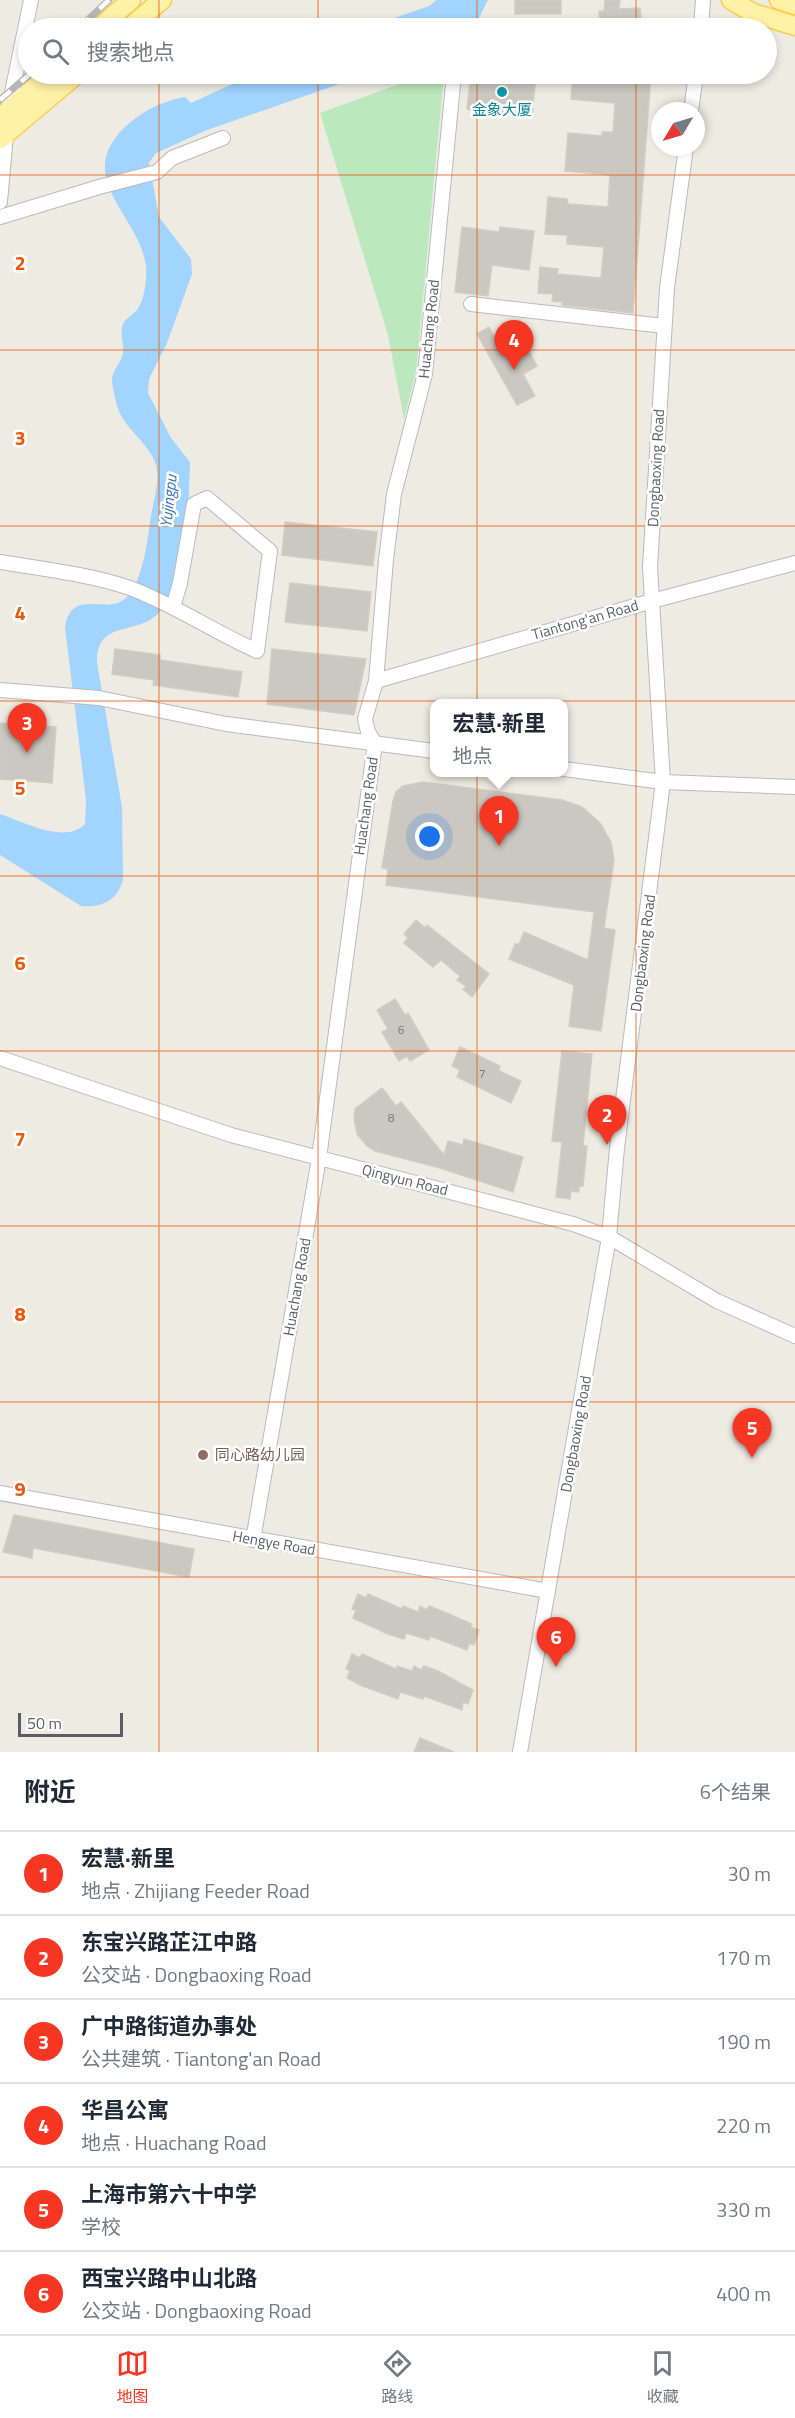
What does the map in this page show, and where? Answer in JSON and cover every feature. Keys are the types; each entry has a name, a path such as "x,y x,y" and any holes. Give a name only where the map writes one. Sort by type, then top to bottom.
{"main road":[{"path":"110,18 131,0"},
{"path":"141,18 162,0"},
{"path":"731,0 753,13 769,18"},
{"path":"779,0 795,5"},
{"path":"777,20 795,26"},
{"path":"3,126 41,84"},
{"path":"3,126 63,84"}],"street":[{"path":"27,18 31,0"},
{"path":"702,18 703,0"},
{"path":"0,202 3,126 18,58"},
{"name":"Huachang Road","path":"253,1540 319,1158 375,743 368,732 365,719 376,681 394,494 425,374 453,84"},
{"path":"693,102 695,84"},
{"path":"0,217 158,172 172,158 223,138"},
{"name":"Dongbaoxing Road","path":"520,1752 609,1237 617,1148 663,782 650,567 667,288 685,156"},
{"path":"471,304 664,326"},
{"path":"0,562 128,588 170,605 229,639 257,651 270,551 207,498 194,504 180,583 170,605"},
{"name":"Tiantong'an Road","path":"376,681 652,601 795,563"},
{"path":"0,690 99,698 226,724 430,751"},
{"path":"568,770 663,782 795,787"},
{"name":"Qingyun Road","path":"0,1058 190,1123 573,1224 609,1237 717,1301 795,1336"},
{"name":"Hengye Road","path":"0,1493 548,1591"}],"green space":[{"path":"400,84 443,84 416,372 404,419 388,335 320,113"}],"water":[{"path":"437,0 488,0 479,18 394,18 429,6"},
{"name":"Yujingpu","path":"232,84 339,84 207,130 156,153 149,163 159,217 191,259 192,274 167,343 149,379 148,393 171,438 190,462 189,498 181,559 169,596 161,610 142,624 111,633 104,639 99,649 97,663 122,807 123,879 117,892 108,901 96,906 81,906 0,855 0,814 43,830 55,832 77,830 85,824 86,800 65,627 69,615 75,608 83,605 119,602 133,590 144,559 157,477 153,458 120,413 112,382 113,374 123,353 122,326 137,310 142,300 146,266 133,230 113,197 107,180 105,163 110,146 125,127 138,116 160,104 185,97 191,103"}],"building":[{"path":"515,0 561,0 561,14 515,14"},
{"path":"605,0 620,0 619,9 640,8 641,18 599,18 599,11 604,11"},
{"name":"金象大厦","path":"470,84 535,84 532,115 467,109"},
{"path":"572,84 650,84 633,313 562,305 562,302 552,301 553,294 538,293 540,267 558,269 557,274 601,278 604,247 567,244 567,235 545,234 548,197 567,199 568,204 608,207 610,175 565,171 568,133 602,136 602,132 613,132 615,103 571,99"},
{"path":"462,227 499,232 500,227 534,231 529,270 492,265 488,296 455,292"},
{"path":"489,327 497,341 507,335 510,342 521,336 537,366 523,374 535,396 517,405 477,334"},
{"path":"285,522 377,532 373,566 282,555"},
{"path":"290,583 371,592 367,631 285,622"},
{"path":"115,649 160,655 160,660 242,672 238,697 153,685 154,680 112,674"},
{"path":"272,649 366,659 354,715 267,704"},
{"path":"0,723 56,727 52,783 0,779"},
{"path":"423,782 562,800 582,807 600,823 611,842 614,860 604,928 615,930 601,1031 569,1026 574,985 509,959 515,944 519,944 524,932 588,960 594,912 386,885 388,869 382,868 396,792 403,786"},
{"path":"416,920 425,928 427,925 489,974 472,997 463,989 466,986 457,980 460,976 441,960 433,967 404,943 408,938 404,934"},
{"path":"395,999 405,1015 408,1013 429,1050 410,1061 407,1056 399,1061 382,1032 388,1029 377,1010"},
{"path":"460,1047 500,1066 499,1071 521,1081 511,1103 457,1077 460,1070 452,1066"},
{"path":"562,1051 592,1054 583,1146 587,1146 583,1186 579,1186 579,1192 571,1191 570,1199 556,1197 562,1142 552,1141"},
{"path":"382,1088 396,1106 401,1102 444,1155 448,1141 463,1145 464,1139 523,1157 513,1192 440,1168 375,1151 367,1146 357,1134 355,1109"},
{"path":"14,1515 194,1549 189,1577 33,1548 32,1558 3,1552"},
{"path":"358,1594 366,1598 368,1594 402,1609 403,1606 418,1612 420,1606 427,1610 429,1606 472,1624 470,1627 479,1630 474,1645 469,1643 467,1650 430,1636 429,1640 406,1633 404,1639 388,1634 353,1618 356,1610 352,1609"},
{"path":"352,1654 360,1658 362,1654 396,1669 397,1666 412,1671 414,1666 421,1670 424,1666 438,1671 473,1690 468,1704 463,1702 462,1710 424,1696 423,1699 400,1692 398,1699 360,1685 347,1678 350,1671 346,1669"},
{"path":"420,1738 454,1752 414,1752"}],"railway":[{"path":"90,18 109,0"},
{"path":"0,100 18,84"}],"place":[{"name":"金象大厦","path":"502,92"},
{"name":"华昌公寓","path":"514,370"},
{"name":"广中路街道办事处","path":"27,753"},
{"name":"宏慧·新里","path":"499,846"},
{"name":"东宝兴路芷江中路","path":"607,1145"},
{"name":"同心路幼儿园","path":"203,1455"},
{"name":"上海市第六十中学","path":"752,1458"},
{"name":"西宝兴路中山北路","path":"556,1667"}]}
